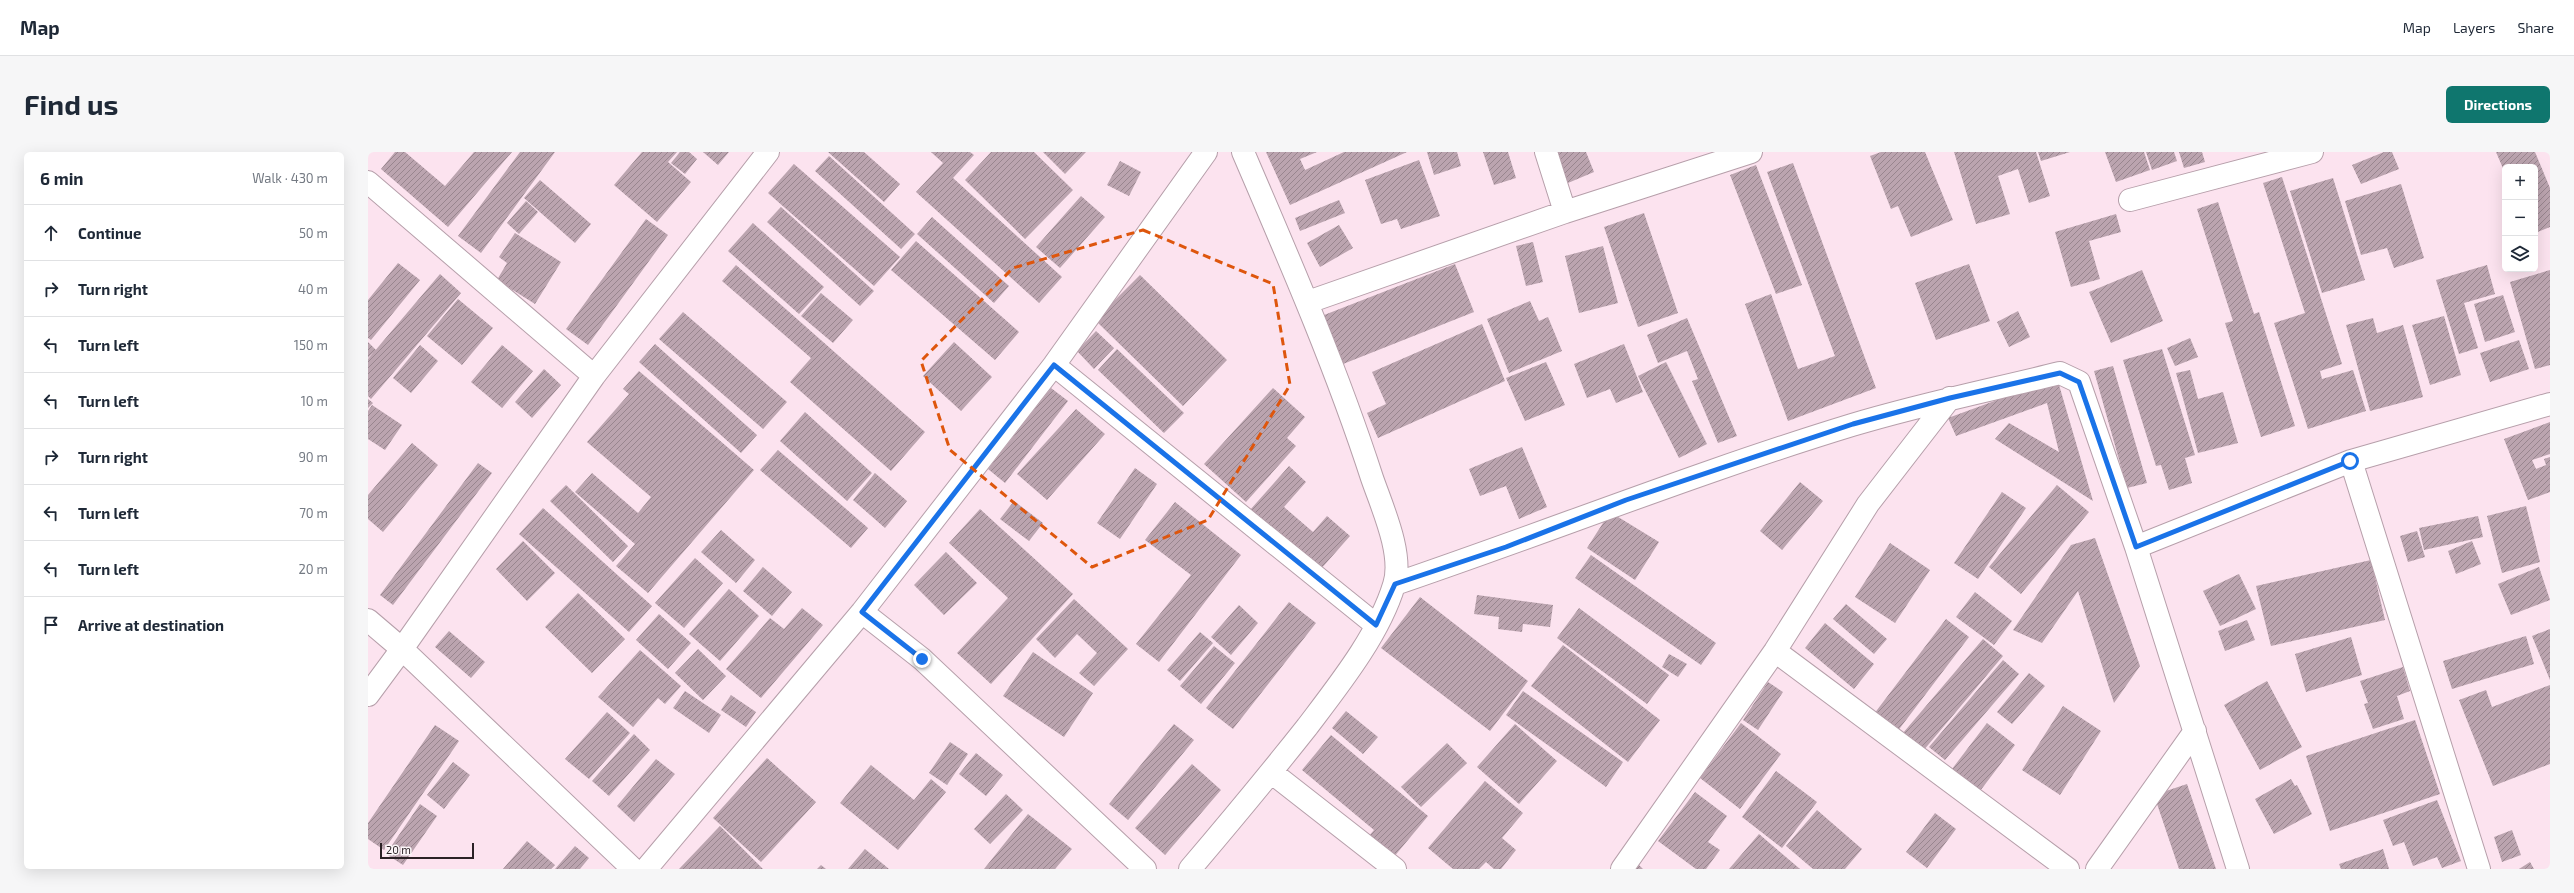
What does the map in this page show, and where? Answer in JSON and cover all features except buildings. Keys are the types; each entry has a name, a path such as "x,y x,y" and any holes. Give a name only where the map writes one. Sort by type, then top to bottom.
{"street":[{"path":"368,695 402,650 594,376 768,152"},
{"path":"646,869 862,612 1054,365 1206,152"},
{"path":"1190,869 1271,772 1353,665 1376,625 1395,584 1395,556 1390,532 1359,439 1308,302 1243,152"},
{"path":"1546,152 1565,212"},
{"path":"1308,302 1565,212 1751,152"},
{"path":"2130,200 2312,152"},
{"path":"368,182 594,376"},
{"path":"1054,365 1376,625"},
{"path":"1395,584 1506,547 1626,500 1845,427 1950,398 2060,373 2079,382 2136,547 2238,869"},
{"path":"1622,869 1775,651 1868,504 1950,398"},
{"path":"2136,547 2350,461 2550,404"},
{"path":"2350,461 2479,869"},
{"path":"862,612 922,659 1145,869"},
{"path":"368,620 402,650 632,869"},
{"path":"1775,651 2068,869"},
{"path":"2097,869 2195,731"},
{"path":"1271,772 1395,869"}],"highlighted area":[{"path":"1143,230 1273,284 1290,385 1208,520 1092,567 950,450 921,361 1013,268"}],"route":[{"path":"922,659 862,612 1054,365 1376,625 1395,584 1506,547 1626,500 1853,424 1950,398 2031,381 2060,373 2071,376 2079,382 2136,547 2350,461"}]}
